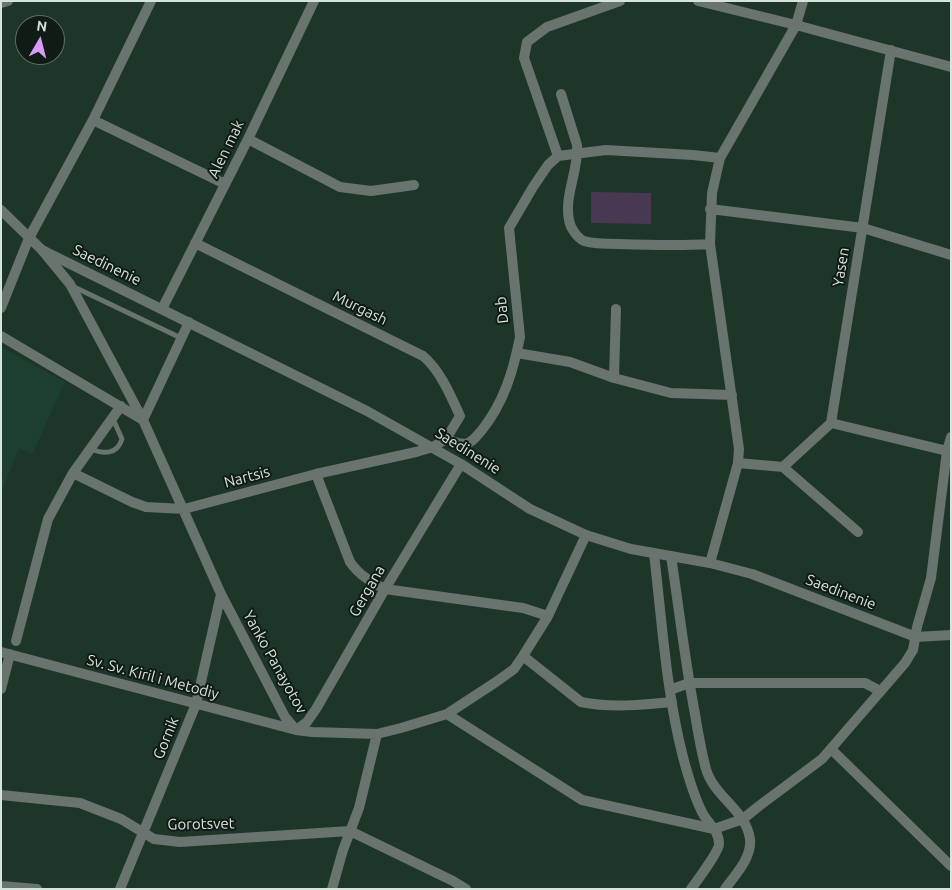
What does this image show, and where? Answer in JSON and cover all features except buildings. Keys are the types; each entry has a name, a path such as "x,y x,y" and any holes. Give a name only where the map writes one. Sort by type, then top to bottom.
{"street":[{"path":"1,2 8,1"},
{"path":"2,304 29,238 93,120 151,1"},
{"name":"Alen mak","path":"162,308 248,139 314,1"},
{"path":"620,1 548,27 527,42 524,58 558,156 606,150 720,158"},
{"path":"698,1 796,25 951,67"},
{"path":"710,563 738,463 739,449 710,244 712,193 720,158 796,25 803,1"},
{"name":"Yasen","path":"832,423 890,50"},
{"path":"561,94 578,153 569,198 569,221 577,236 584,241 609,244 679,246 710,244"},
{"path":"93,120 225,184"},
{"path":"248,139 340,187 371,191 414,185"},
{"name":"Dab","path":"446,439 468,444 490,419 505,393 517,354 520,337 509,228 533,187 548,165 558,156"},
{"path":"710,209 862,228 951,255"},
{"name":"Saedinenie","path":"1,210 42,250 368,411 433,447 530,509 586,535 631,549 710,563 752,574 916,637 951,635"},
{"name":"Murgash","path":"195,243 423,356 430,362 444,384 460,416 446,439"},
{"name":"Yanko Panayotov","path":"42,250 70,284 143,420 221,594 286,717 296,730 377,734 428,721 447,714 514,669 548,616 586,535"},
{"path":"614,378 616,309"},
{"path":"1,336 143,420 189,322"},
{"path":"517,354 570,362 614,378 671,393 732,395"},
{"path":"16,640 48,519 74,473 121,406"},
{"path":"783,467 832,423 949,452"},
{"path":"447,714 582,800 714,829 743,819 822,759 905,663 913,650 934,559 951,437"},
{"path":"433,447 446,439"},
{"name":"Nartsis","path":"74,473 146,507 184,509 316,474 433,447"},
{"path":"738,463 783,467 858,532"},
{"name":"Gergana","path":"296,730 307,722 316,709 385,589 461,464"},
{"path":"316,474 350,562 355,570 369,580 385,589 523,608 548,616"},
{"path":"654,554 670,690 678,738 688,777 703,814 718,838 719,847 691,889"},
{"path":"671,556 689,683 706,771 714,786 743,819 750,838 748,853 738,872 725,889"},
{"name":"Gornik","path":"120,889 196,704 221,594"},
{"path":"1,689 6,653"},
{"name":"Sv. Sv. Kiril i Metodiy","path":"6,653 296,730"},
{"path":"523,656 581,702 591,704 644,705 672,702"},
{"path":"670,690 689,683 865,683 880,692"},
{"path":"332,889 343,850 359,808 377,734"},
{"path":"831,749 951,866"},
{"name":"Gorotsvet","path":"1,795 80,803 121,819 143,834 154,838 180,842 350,831"},
{"path":"350,831 466,889"},
{"path":"1,886 37,889"}],"lane":[{"path":"70,284 181,338"},
{"path":"90,449 110,453 118,448 122,439 113,418"}],"shaded area":[{"path":"591,192 651,193 651,224 591,223"},
{"path":"1,347 65,382 32,455 19,448 1,494"}]}
